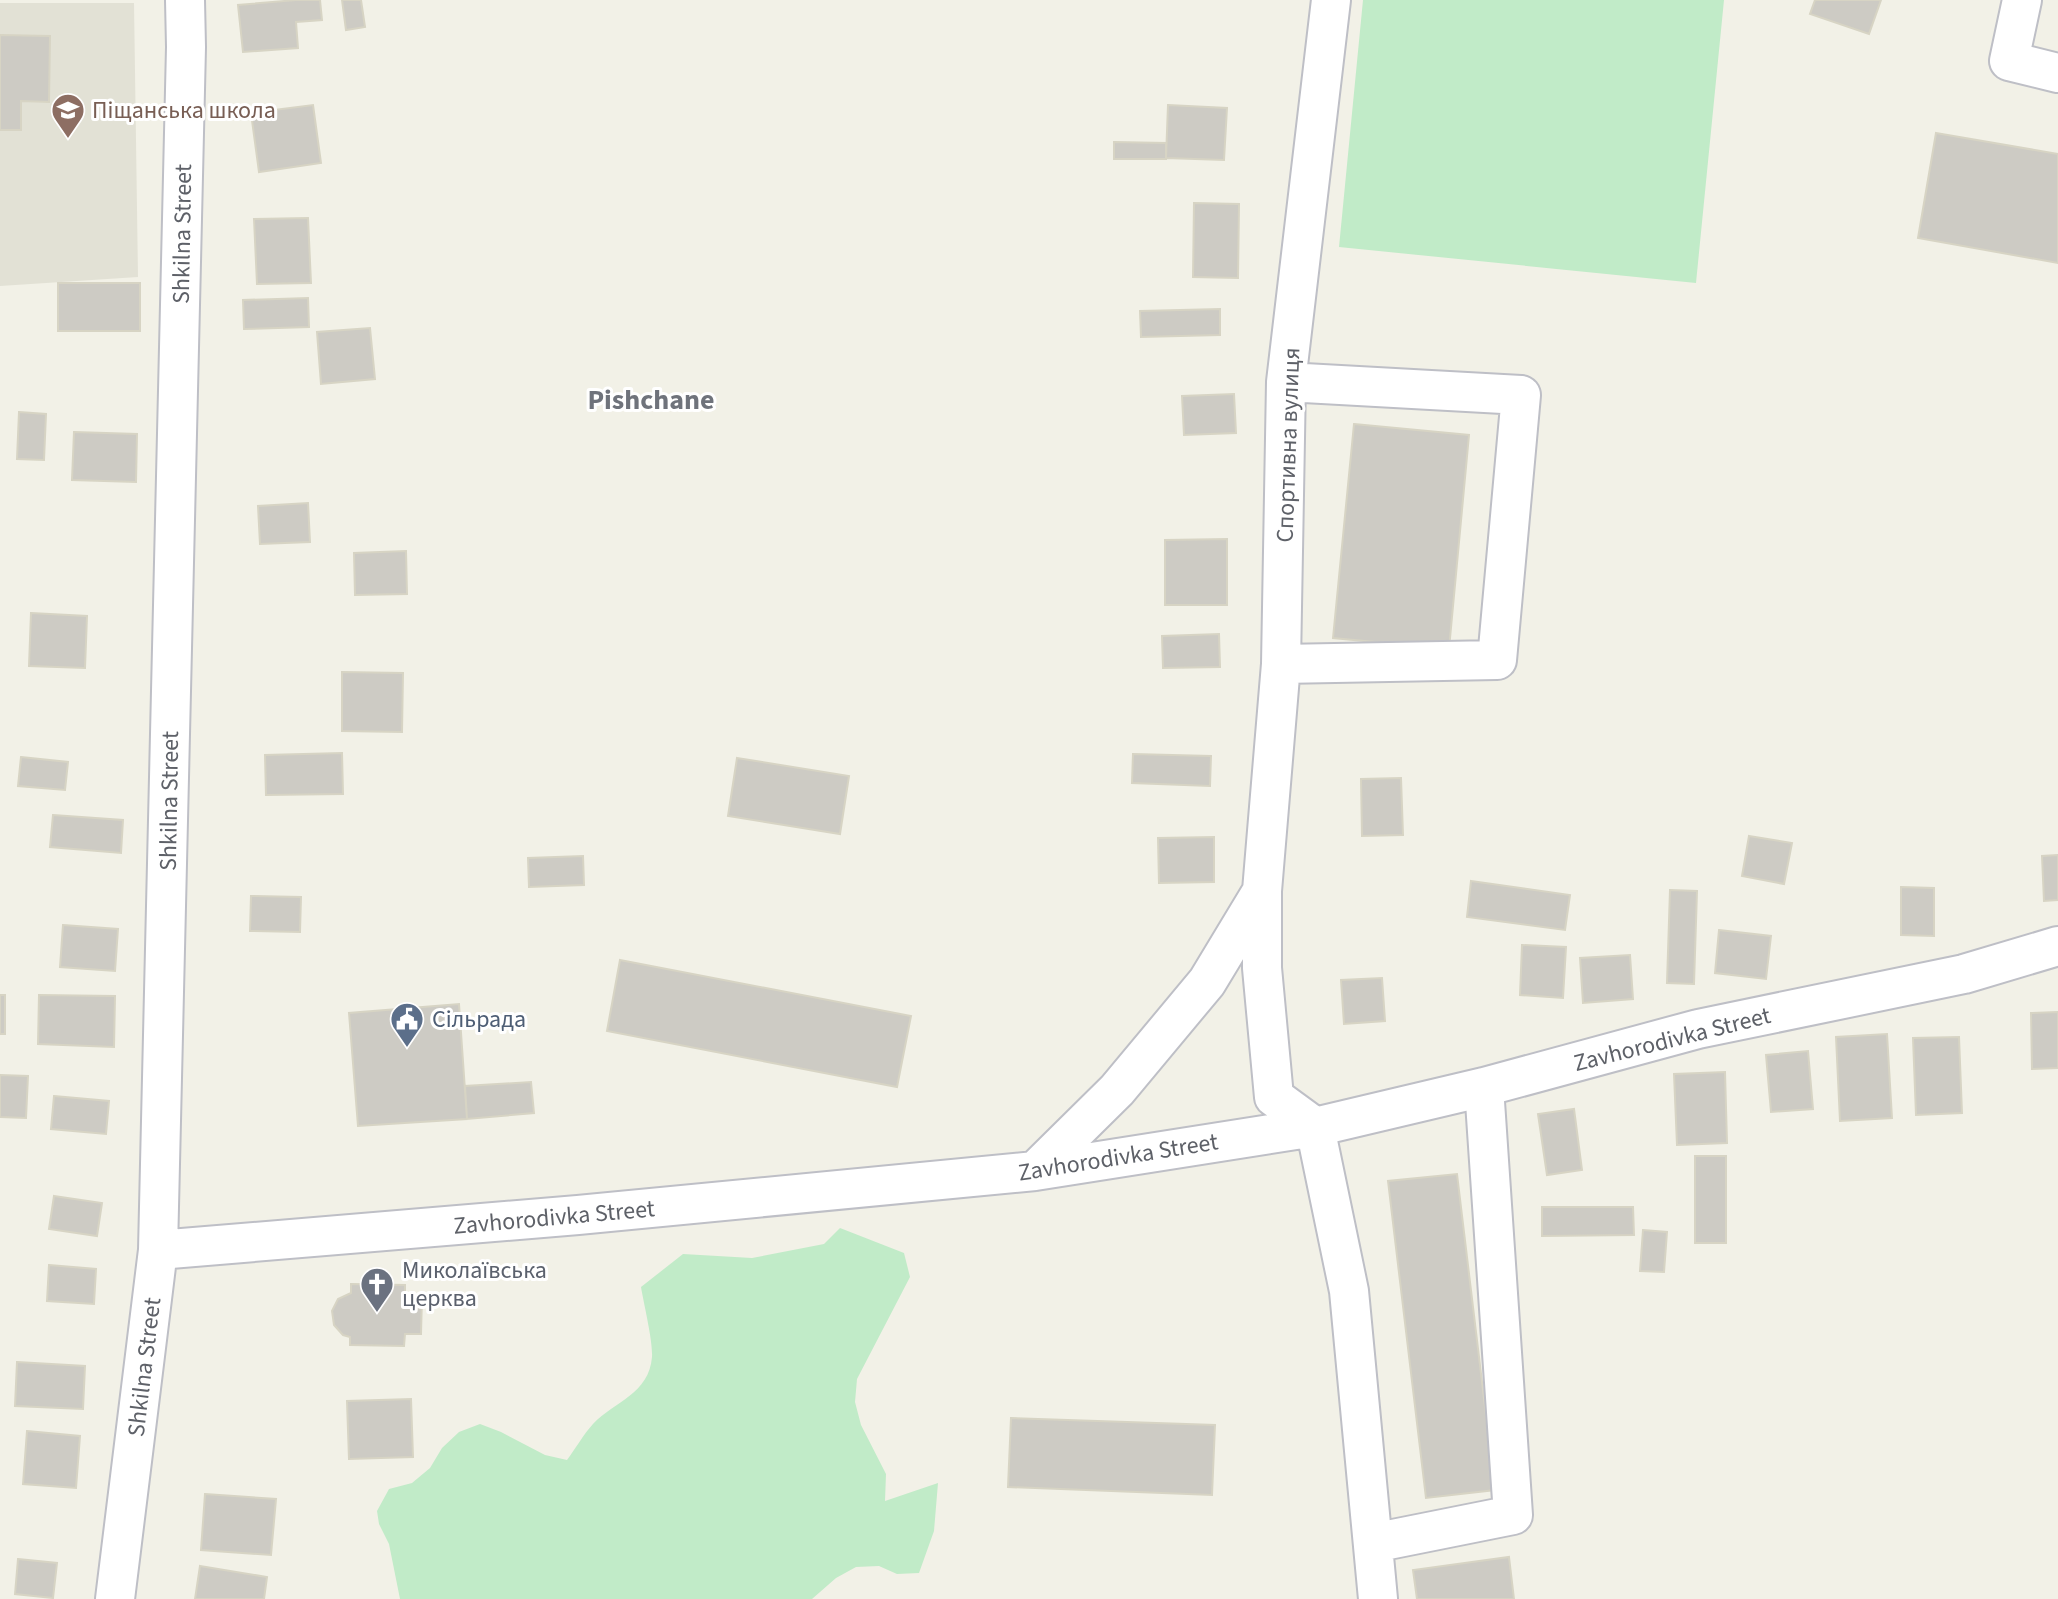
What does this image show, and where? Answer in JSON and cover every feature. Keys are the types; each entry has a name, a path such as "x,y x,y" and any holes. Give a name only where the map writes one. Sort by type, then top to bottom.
{"street":[{"name":"Shkilna Street","path":"115,1599 158,1250 185,0"},
{"name":"Спортивна вулиця","path":"1315,1127 1274,1097 1262,968 1262,891 1282,664 1286,382 1331,0"},
{"path":"2022,0 2010,61 2058,74"},
{"path":"1282,664 1497,660 1521,395 1286,382"},
{"path":"1035,1171 1117,1090 1207,982 1262,891"},
{"name":"Zavhorodivka Street","path":"158,1250 592,1214 1035,1171 1315,1127 1484,1087 1698,1029 1964,974 2058,946"},
{"path":"1373,1542 1513,1515 1484,1087"},
{"path":"1315,1127 1349,1291 1378,1599"}],"shaded area":[{"name":"Піщанська школа","path":"0,3 134,3 138,277 0,286"}],"green space":[{"path":"1363,0 1724,0 1696,283 1339,247"},
{"path":"840,1228 904,1253 910,1277 857,1379 855,1402 861,1425 886,1474 885,1501 938,1483 934,1531 919,1573 897,1574 879,1566 856,1567 836,1578 812,1599 400,1599 389,1544 379,1524 377,1511 389,1489 412,1483 430,1468 442,1448 459,1432 480,1424 545,1455 567,1460 593,1424 630,1396 645,1380 650,1370 651,1342 641,1287 683,1254 752,1258 824,1244"}],"building":[{"path":"320,0 322,20 296,22 298,48 243,52 238,5"},
{"path":"342,0 361,0 365,27 346,30"},
{"path":"1815,0 1881,0 1869,34 1810,14"},
{"path":"0,35 50,36 49,102 21,101 21,130 0,130"},
{"path":"313,105 321,163 259,172 251,113"},
{"path":"1168,105 1227,108 1224,160 1166,158"},
{"path":"1936,133 2058,154 2058,263 1918,238"},
{"path":"1114,142 1166,143 1166,159 1114,159"},
{"path":"1194,203 1239,204 1238,278 1193,277"},
{"path":"308,218 311,283 257,284 254,219"},
{"path":"58,283 140,283 140,331 58,331"},
{"path":"308,298 309,327 244,329 243,300"},
{"path":"1220,309 1220,335 1141,337 1140,311"},
{"path":"370,328 375,379 321,384 317,332"},
{"path":"1234,394 1236,433 1184,435 1182,396"},
{"path":"19,412 46,414 44,460 17,459"},
{"path":"1354,424 1469,435 1449,649 1333,638"},
{"path":"74,432 137,434 136,482 72,480"},
{"path":"308,503 310,542 260,544 258,506"},
{"path":"1227,539 1227,605 1165,605 1165,540"},
{"path":"406,551 407,594 355,595 354,553"},
{"path":"31,613 87,616 85,668 29,666"},
{"path":"1219,634 1220,667 1163,668 1162,636"},
{"path":"342,672 403,673 402,732 342,731"},
{"path":"342,753 343,794 266,795 265,755"},
{"path":"1133,754 1211,756 1210,786 1132,783"},
{"path":"21,757 68,762 65,790 18,786"},
{"path":"737,758 849,776 840,834 728,816"},
{"path":"1401,778 1403,835 1362,836 1361,779"},
{"path":"53,815 123,820 121,853 50,847"},
{"path":"1749,836 1792,843 1784,884 1742,876"},
{"path":"1214,837 1214,882 1159,883 1158,838"},
{"path":"2058,855 2058,900 2044,901 2042,856"},
{"path":"583,856 584,885 529,887 528,858"},
{"path":"1471,881 1570,895 1565,930 1467,917"},
{"path":"1901,887 1934,888 1934,936 1901,935"},
{"path":"1670,890 1697,891 1694,984 1667,983"},
{"path":"251,896 301,897 300,932 250,931"},
{"path":"63,925 118,929 115,971 60,967"},
{"path":"1719,930 1771,936 1766,979 1715,973"},
{"path":"1522,945 1566,947 1563,998 1520,995"},
{"path":"1630,955 1633,999 1583,1003 1580,958"},
{"path":"620,960 911,1016 897,1087 607,1031"},
{"path":"1382,978 1385,1021 1344,1024 1341,980"},
{"path":"0,995 5,995 5,1034 0,1034"},
{"path":"39,995 115,996 114,1047 38,1044"},
{"name":"Сільрада","path":"459,1004 467,1119 358,1126 349,1013"},
{"path":"2058,1012 2058,1068 2032,1069 2031,1013"},
{"path":"1887,1034 1892,1118 1840,1121 1836,1037"},
{"path":"1959,1037 1962,1113 1916,1115 1913,1038"},
{"path":"1808,1051 1813,1109 1771,1112 1766,1055"},
{"path":"1725,1072 1727,1143 1677,1145 1674,1074"},
{"path":"0,1075 28,1076 26,1118 0,1117"},
{"path":"531,1082 534,1113 467,1119 465,1086"},
{"path":"54,1096 109,1101 106,1134 51,1129"},
{"path":"1574,1109 1582,1170 1547,1175 1538,1114"},
{"path":"1695,1156 1726,1156 1726,1243 1695,1243"},
{"path":"1457,1174 1495,1490 1426,1498 1388,1181"},
{"path":"54,1196 102,1203 97,1236 49,1229"},
{"path":"1542,1207 1633,1207 1634,1235 1542,1236"},
{"path":"1643,1230 1667,1232 1664,1272 1640,1271"},
{"path":"49,1265 96,1269 94,1304 47,1301"},
{"name":"Миколаївська церква","path":"351,1284 405,1285 405,1297 422,1297 421,1334 405,1334 404,1346 350,1345 350,1337 343,1335 334,1325 332,1311 338,1299 351,1293"},
{"path":"17,1362 85,1366 83,1409 15,1406"},
{"path":"411,1399 413,1457 349,1459 347,1401"},
{"path":"1011,1418 1215,1425 1212,1495 1008,1487"},
{"path":"27,1431 80,1436 76,1488 23,1484"},
{"path":"205,1494 276,1499 271,1555 201,1550"},
{"path":"1509,1557 1514,1599 1417,1599 1413,1570"},
{"path":"18,1559 57,1563 53,1598 15,1594"},
{"path":"200,1566 267,1577 264,1599 195,1599"}],"place":[{"name":"Піщанська школа","path":"68,140"},
{"name":"Сільрада","path":"407,1049"},
{"name":"Миколаївська церква","path":"377,1314"}],"district":[{"name":"Pishchane","path":"651,399"}]}
